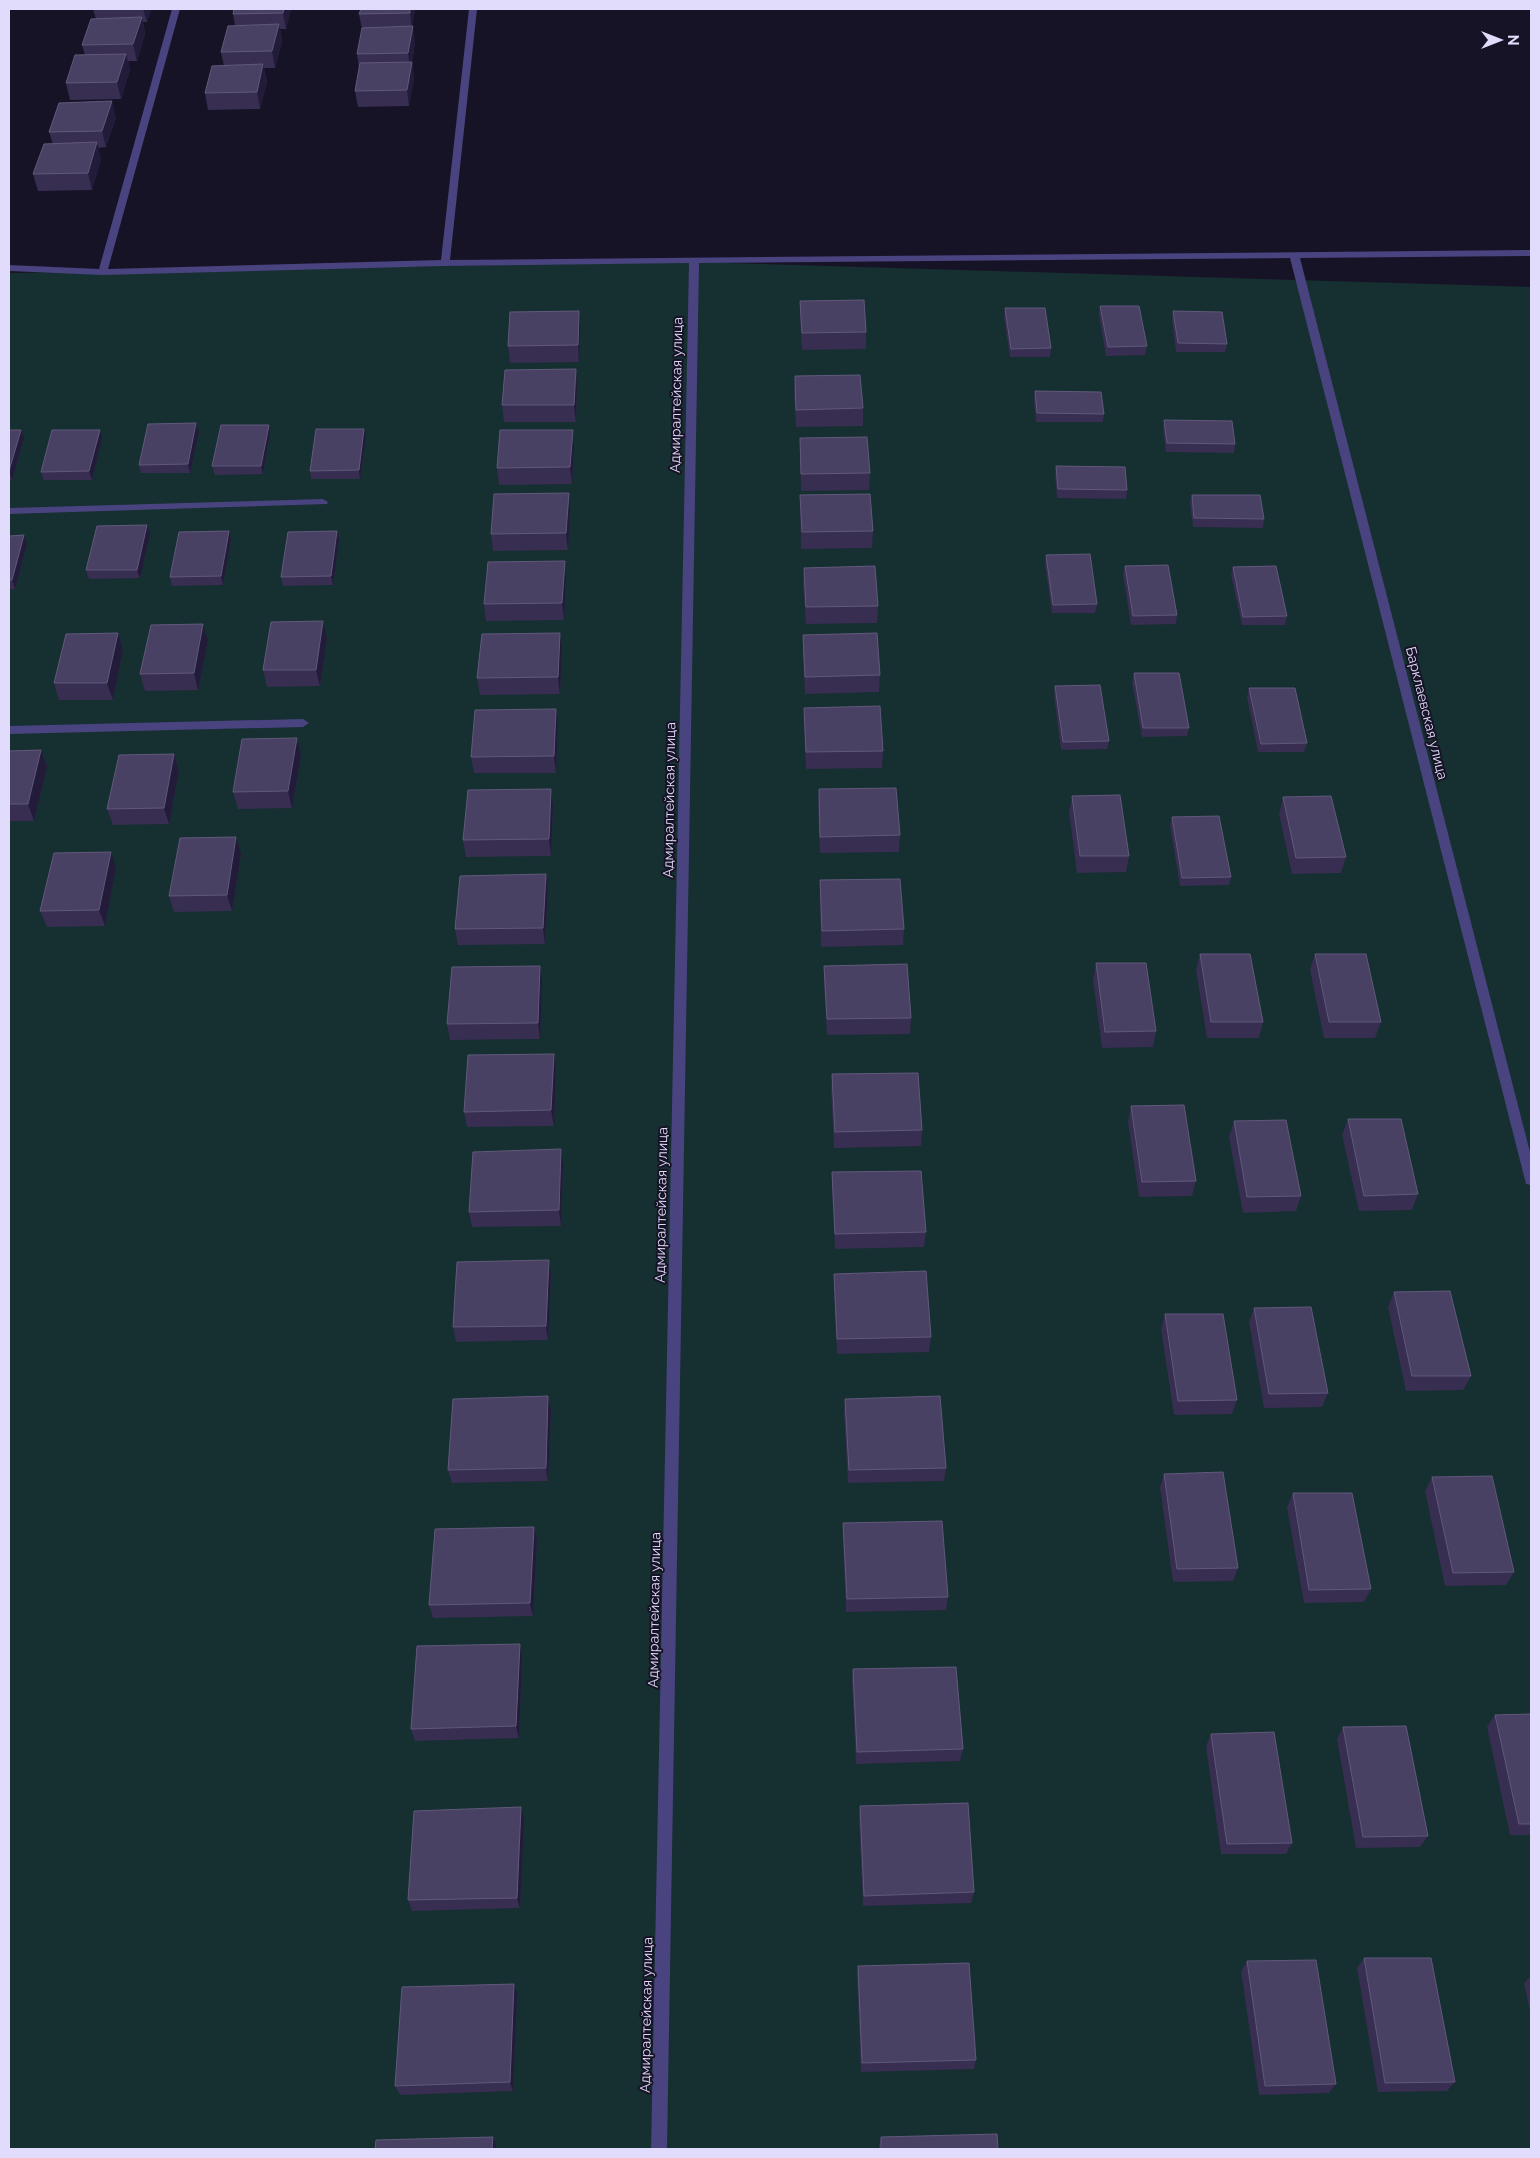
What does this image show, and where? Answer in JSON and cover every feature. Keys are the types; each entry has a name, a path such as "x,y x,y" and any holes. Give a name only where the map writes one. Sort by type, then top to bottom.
{"street":[{"path":"104,272 176,9"},
{"path":"445,263 473,9"},
{"path":"9,268 104,272 445,263 1531,253"},
{"name":"Барклаевская улица","path":"1294,254 1531,1180"},
{"name":"Адмиралтейская улица","path":"658,2149 694,262"},
{"path":"9,511 324,502"},
{"path":"9,730 303,723"}],"green space":[{"path":"694,262 1531,287 1531,2149 9,2149 9,273"}],"building":[{"path":"234,9 284,9 283,13 233,14"},
{"path":"361,9 410,9 410,13 359,14"},
{"path":"142,17 133,44 82,45 91,19"},
{"path":"279,24 272,51 221,52 228,26"},
{"path":"413,26 408,53 357,54 362,28"},
{"path":"126,54 117,82 66,83 75,55"},
{"path":"412,62 407,90 355,91 360,63"},
{"path":"263,64 257,92 205,93 212,66"},
{"path":"112,101 102,131 49,132 59,103"},
{"path":"97,142 88,173 33,174 44,144"},
{"path":"864,300 866,332 802,333 800,301"},
{"path":"1100,306 1139,306 1147,346 1108,347"},
{"path":"1005,308 1045,308 1051,348 1011,349"},
{"path":"579,311 578,345 508,346 510,312"},
{"path":"1173,311 1222,312 1227,344 1178,343"},
{"path":"576,369 574,405 502,405 505,370"},
{"path":"860,375 863,408 796,410 795,376"},
{"path":"1035,391 1101,392 1104,414 1037,413"},
{"path":"1164,420 1232,421 1235,444 1167,443"},
{"path":"196,423 188,464 139,465 148,424"},
{"path":"221,425 269,425 261,466 212,466"},
{"path":"316,429 364,429 359,470 310,471"},
{"path":"9,430 21,430 9,471"},
{"path":"52,430 100,430 89,471 41,472"},
{"path":"500,430 573,430 570,467 497,468"},
{"path":"867,437 870,473 801,474 800,438"},
{"path":"1056,466 1125,467 1127,490 1058,489"},
{"path":"569,493 566,533 491,534 494,494"},
{"path":"870,494 873,531 802,532 800,495"},
{"path":"1192,495 1260,495 1264,519 1194,518"},
{"path":"147,525 137,570 86,570 97,526"},
{"path":"229,531 221,576 170,577 179,532"},
{"path":"337,531 331,576 281,577 288,532"},
{"path":"24,535 12,580 9,580 9,536"},
{"path":"1090,554 1097,604 1053,605 1046,555"},
{"path":"565,561 562,603 484,604 488,562"},
{"path":"1168,565 1177,615 1133,616 1125,566"},
{"path":"875,566 878,606 806,607 804,568"},
{"path":"1276,566 1287,616 1243,617 1233,567"},
{"path":"323,621 316,670 263,670 271,622"},
{"path":"203,624 194,673 140,674 151,625"},
{"path":"118,633 107,683 54,683 66,634"},
{"path":"560,633 558,677 477,678 482,634"},
{"path":"877,633 880,675 805,677 803,635"},
{"path":"1134,673 1179,673 1189,728 1143,728"},
{"path":"1100,685 1109,741 1063,742 1055,686"},
{"path":"1249,688 1295,688 1307,743 1261,744"},
{"path":"880,706 883,751 806,752 804,708"},
{"path":"556,709 554,756 471,757 475,710"},
{"path":"297,738 288,791 233,792 242,739"},
{"path":"41,750 28,804 9,804 9,751"},
{"path":"174,754 164,808 107,809 119,755"},
{"path":"896,788 900,835 820,837 819,789"},
{"path":"551,789 549,839 463,840 468,790"},
{"path":"1120,795 1129,856 1080,856 1072,796"},
{"path":"1331,796 1346,857 1296,858 1283,797"},
{"path":"1219,816 1231,877 1182,878 1172,817"},
{"path":"236,837 227,895 169,896 180,838"},
{"path":"111,852 99,910 40,911 54,853"},
{"path":"546,874 543,928 455,929 460,876"},
{"path":"900,879 904,929 822,931 820,880"},
{"path":"1200,954 1250,954 1263,1022 1211,1022"},
{"path":"1315,954 1366,954 1381,1022 1329,1022"},
{"path":"1096,963 1146,963 1156,1031 1105,1032"},
{"path":"907,964 911,1018 827,1019 824,966"},
{"path":"540,966 538,1023 447,1024 452,967"},
{"path":"554,1054 551,1110 464,1112 468,1055"},
{"path":"918,1073 922,1130 835,1132 832,1074"},
{"path":"1184,1105 1196,1181 1142,1182 1131,1106"},
{"path":"1348,1119 1401,1119 1418,1194 1364,1196"},
{"path":"1286,1120 1301,1196 1247,1197 1234,1121"},
{"path":"561,1149 559,1210 469,1212 473,1152"},
{"path":"921,1171 926,1232 835,1234 832,1172"},
{"path":"549,1260 546,1326 453,1327 457,1262"},
{"path":"926,1271 931,1337 837,1339 834,1274"},
{"path":"1450,1291 1471,1376 1412,1376 1394,1292"},
{"path":"1311,1307 1328,1393 1269,1394 1254,1308"},
{"path":"1165,1314 1223,1314 1237,1400 1178,1401"},
{"path":"548,1396 546,1468 448,1470 453,1399"},
{"path":"940,1396 946,1468 849,1470 845,1399"},
{"path":"1223,1472 1238,1568 1177,1569 1164,1474"},
{"path":"1492,1476 1514,1572 1453,1573 1432,1477"},
{"path":"1293,1493 1352,1493 1371,1589 1309,1590"},
{"path":"942,1521 948,1597 847,1599 843,1523"},
{"path":"534,1527 530,1603 429,1605 435,1529"},
{"path":"520,1644 516,1726 411,1729 417,1646"},
{"path":"956,1667 963,1749 857,1752 853,1669"},
{"path":"1531,1714 1531,1824 1519,1824 1495,1715"},
{"path":"1406,1726 1428,1836 1363,1837 1343,1727"},
{"path":"1274,1732 1292,1843 1227,1844 1211,1734"},
{"path":"968,1803 974,1892 864,1896 860,1806"},
{"path":"521,1807 517,1898 408,1900 414,1811"},
{"path":"1364,1958 1431,1958 1455,2082 1385,2083"},
{"path":"1316,1960 1336,2084 1265,2086 1247,1961"},
{"path":"969,1963 976,2060 862,2063 858,1966"},
{"path":"514,1984 510,2082 395,2086 402,1987"},
{"path":"997,2134 998,2149 881,2149 881,2137"},
{"path":"493,2137 492,2149 375,2149 376,2140"}]}
